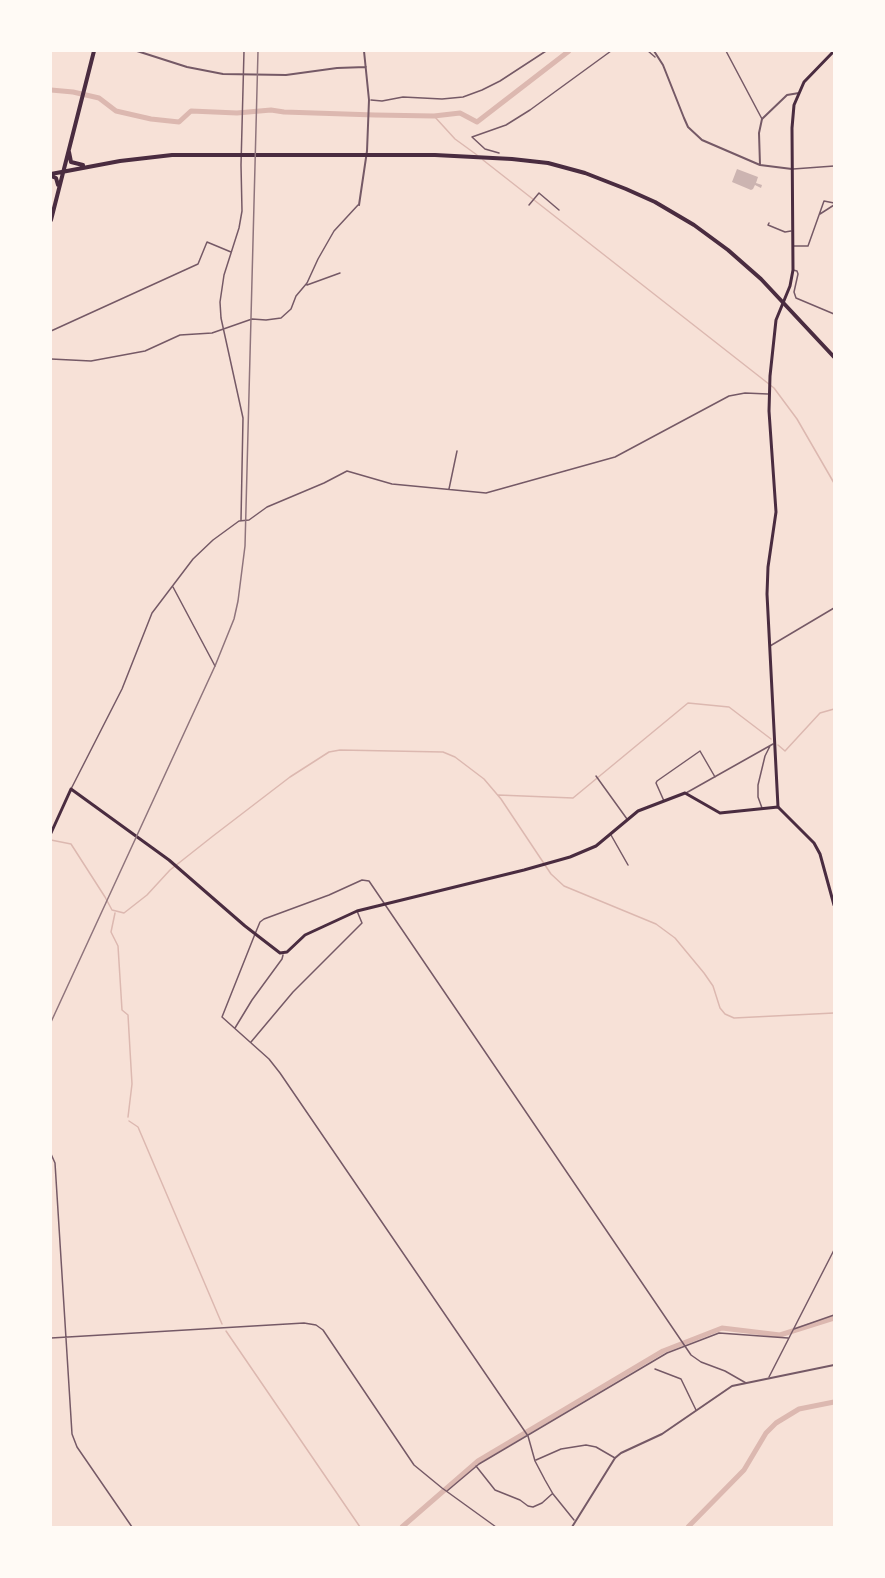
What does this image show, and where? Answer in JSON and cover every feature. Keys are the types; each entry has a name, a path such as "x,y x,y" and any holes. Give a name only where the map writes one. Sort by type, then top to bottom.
{"highway":[{"path":"51,220 94,51"},
{"path":"69,152 73,163 87,166"},
{"path":"51,175 87,166 155,157 236,155 435,154 548,163 585,172 655,202 694,225 728,250 783,300 834,357"},
{"path":"51,175 57,180 59,189"}],"main road":[{"path":"834,51 812,72 799,93 792,116 793,270 790,286 783,300 774,331 770,376 776,512 768,567 772,744 778,807 814,843 820,854 834,905"},
{"path":"51,833 71,789 174,864 255,934 283,953 305,935 357,911 555,862 596,846 638,811 685,793 720,813 778,807"}],"street":[{"path":"137,51 187,67 223,74 277,75 366,67"},
{"path":"240,521 243,418 220,302 224,275 239,228 243,202 244,51"},
{"path":"51,359 92,361 145,351 180,335 212,333 252,319 281,318 291,309 296,296 306,285 334,231 359,203 368,136 369,100 364,51"},
{"path":"369,100 382,101 403,97 442,99 463,97 500,81 546,51"},
{"path":"499,153 485,149 472,137 506,125 611,51"},
{"path":"648,51 655,57"},
{"path":"654,51 663,65 684,118 702,140 760,165 792,169 834,166"},
{"path":"726,51 762,119"},
{"path":"760,165 759,133 762,119 787,95 799,93"},
{"path":"530,205 539,193 559,210"},
{"path":"794,246 808,246 824,201 834,204"},
{"path":"819,214 834,204"},
{"path":"769,223 768,225 784,232 793,231"},
{"path":"51,331 198,264 207,242 232,252"},
{"path":"793,270 798,274 796,297 834,314"},
{"path":"306,285 340,273"},
{"path":"71,789 122,689 152,613 205,546 240,521 249,520 267,507 349,471 392,484 486,493 590,465 629,451 729,396 770,392"},
{"path":"449,490 457,451"},
{"path":"172,586 192,619 215,666"},
{"path":"770,646 834,608"},
{"path":"685,793 772,744"},
{"path":"762,808 758,797 758,785 765,756 772,744"},
{"path":"665,802 657,781 700,752 715,777"},
{"path":"596,778 628,820"},
{"path":"611,835 628,865"},
{"path":"575,1521 553,1494 535,1461 527,1435 280,1073 269,1059 222,1017 222,1012 260,922 365,879 369,881 684,1345 697,1360 740,1377 746,1383"},
{"path":"250,1042 293,992 362,923 357,911"},
{"path":"235,1029 252,1000 282,959 283,953"},
{"path":"51,1154 55,1163 73,1437 77,1447 132,1527"},
{"path":"768,1379 834,1250"},
{"path":"792,1330 834,1315"},
{"path":"51,1338 304,1323 315,1325 322,1330 406,1455 418,1469 496,1527"},
{"path":"447,1491 476,1466 648,1363 684,1345 719,1333 789,1336"},
{"path":"572,1527 615,1458 621,1453 662,1434 726,1389 834,1365"},
{"path":"655,1369 681,1379 696,1410"},
{"path":"535,1461 561,1449 578,1445 596,1447 615,1458"},
{"path":"476,1466 495,1491 520,1500 528,1506 533,1507 542,1503 553,1494"}],"building":[{"path":"737,169 758,177 756,183 762,185 761,188 755,185 751,190 732,182"}],"waterway":[{"path":"51,90 99,98 116,111 151,119 179,122 191,111 237,113 271,110 434,116 460,113 477,122 569,51"},
{"path":"434,116 455,139 477,155"},
{"path":"483,160 774,388 797,419 834,483"},
{"path":"498,795 573,798 688,703 729,707 771,739"},
{"path":"778,745 785,751 820,713 834,709"},
{"path":"51,840 71,844 112,910 124,913 147,895 170,870 213,836 290,777 329,752 340,750 443,752 455,757 484,779 501,799 551,874 564,886 656,924 675,938 713,986 720,1008 725,1014 734,1018 834,1013"},
{"path":"115,913 111,932 118,946 122,1010 128,1015 132,1084 128,1117"},
{"path":"129,1121 138,1127 222,1324"},
{"path":"402,1527 478,1461 663,1351 722,1328 780,1335 834,1318"},
{"path":"226,1331 360,1527"},
{"path":"688,1527 744,1470 766,1433 776,1423 799,1409 834,1402"}],"railway":[{"path":"51,1022 215,666 234,619 238,601 245,546 258,51"}]}
